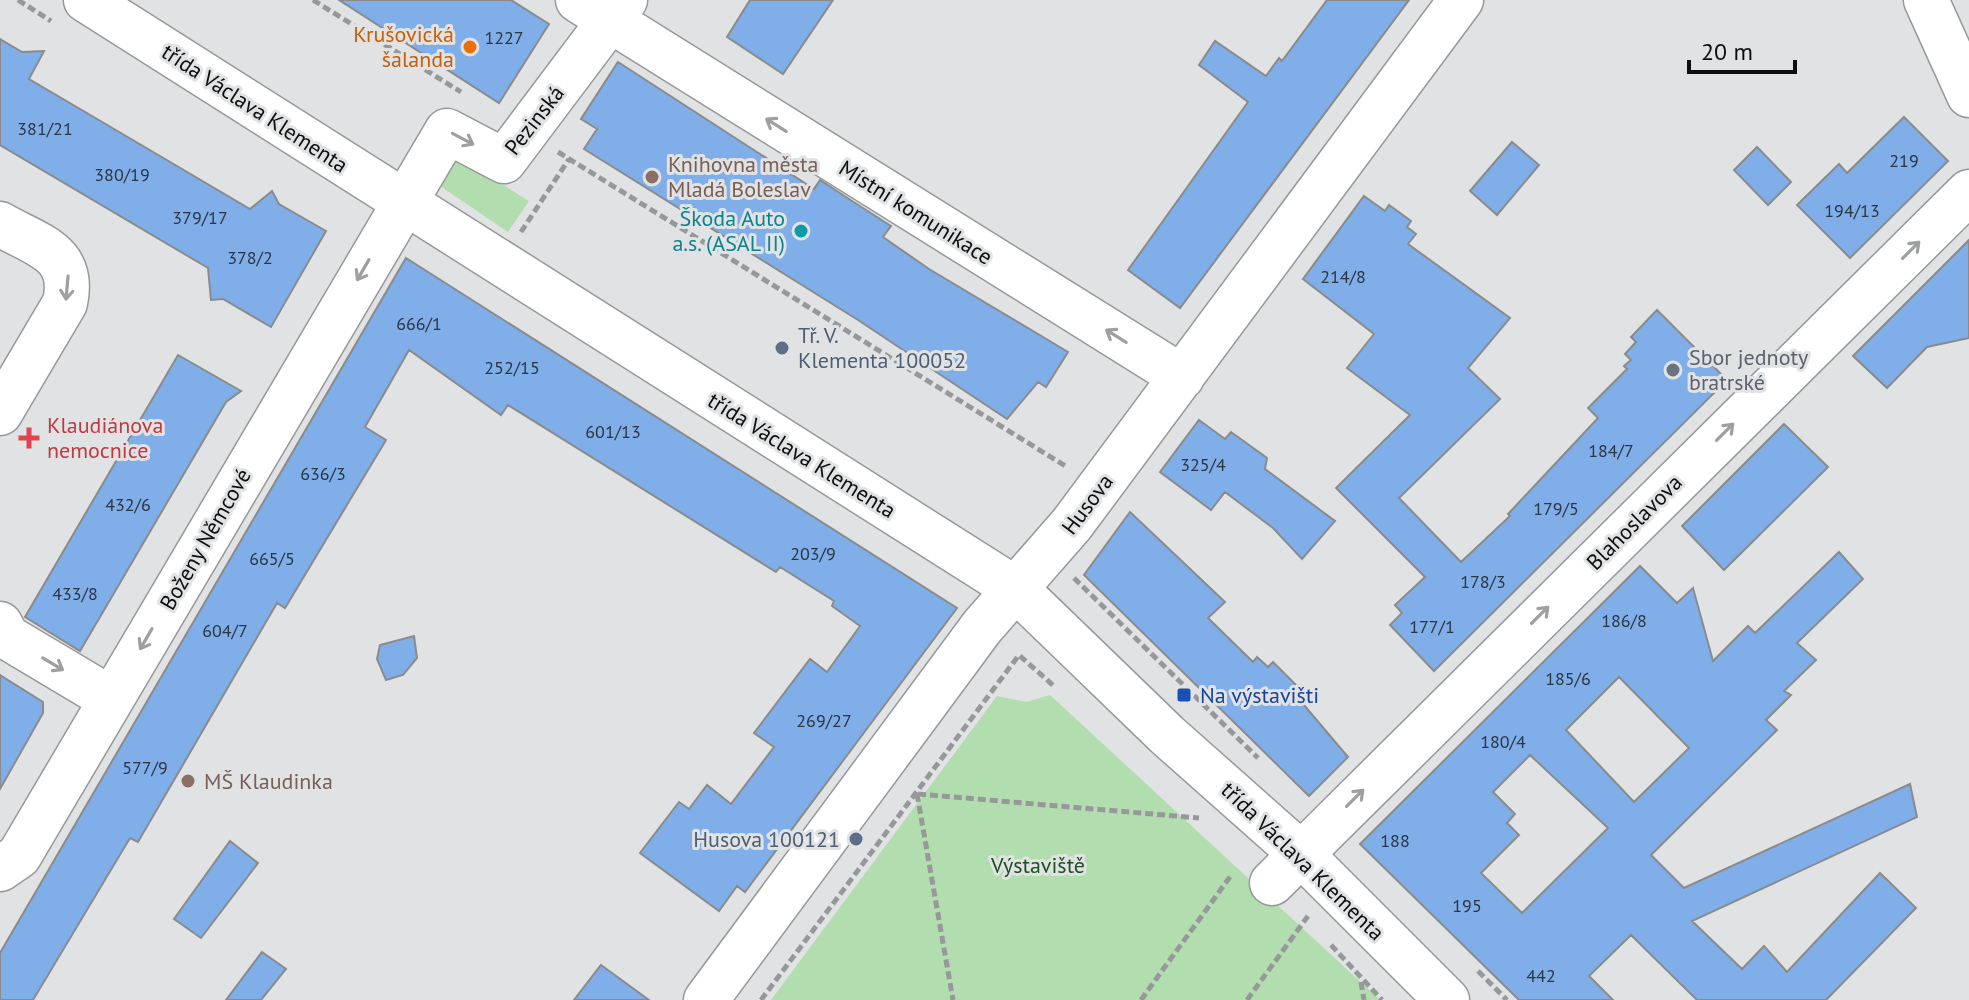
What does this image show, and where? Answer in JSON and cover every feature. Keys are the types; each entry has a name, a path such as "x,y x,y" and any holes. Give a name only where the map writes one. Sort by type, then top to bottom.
{"street":[{"name":"třída Václava Klementa","path":"86,0 1017,590 1167,735 1270,868 1447,1000"},
{"name":"Husova","path":"706,1000 982,627 1072,524 1461,0"},
{"path":"1926,0 1969,95"},
{"name":"Pezinská","path":"402,203 447,131 504,161 526,132 604,7"},
{"name":"Místní komunikace","path":"604,7 1182,377"},
{"name":"Blahoslavova","path":"1270,868 1969,192"},
{"name":"Boženy Němcové","path":"0,869 19,856 402,203"},
{"path":"0,224 59,259 68,270 65,303 0,413"},
{"path":"4,358 50,329"},
{"path":"0,624 7,637 111,699"}],"path":[{"path":"313,0 472,99"},
{"path":"526,132 1077,473"},
{"path":"500,264 569,159"},
{"path":"761,1000 1019,655"},
{"path":"917,793 1203,818"},
{"path":"917,793 953,1000"},
{"path":"1141,1000 1270,868"},
{"path":"1247,1000 1308,916"},
{"path":"1361,981 1364,1000"}],"green space":[{"path":"453,159 465,161 529,201 508,232 440,186 439,173"},
{"name":"Výstaviště","path":"1050,695 1380,1000 771,1000 997,696 1026,702"}],"building":[{"path":"339,0 511,0 549,24 499,103"},
{"path":"750,0 833,0 783,74 727,37"},
{"path":"1327,0 1409,0 1180,308 1128,270 1248,102 1199,65 1215,41 1266,76 1279,58 1282,61"},
{"path":"0,39 22,52 44,51 29,79 250,209 272,191 279,204 326,231 271,327 223,299 211,300 208,268 0,145"},
{"path":"618,62 814,189 820,180 891,226 883,237 929,269 1068,352 1046,387 1038,382 1007,419 858,320 584,149 597,129 581,119"},
{"path":"1904,117 1948,161 1850,258 1797,205 1839,164 1847,173"},
{"path":"1512,142 1539,165 1497,215 1470,191"},
{"path":"1757,147 1791,182 1768,205 1734,170"},
{"path":"1364,196 1385,211 1389,205 1411,221 1407,227 1416,234 1408,244 1510,318 1468,368 1500,399 1399,498 1461,562 1510,516 1508,514 1598,418 1588,408 1627,369 1624,366 1631,360 1625,354 1636,342 1631,337 1657,310 1727,380 1434,671 1390,625 1402,613 1395,605 1425,577 1336,488 1410,415 1347,368 1374,334 1303,279"},
{"path":"1969,240 1969,338 1927,347 1887,388 1853,356"},
{"path":"406,258 957,608 745,892 737,886 719,911 640,853 679,802 689,809 707,785 731,804 774,747 754,733 810,659 827,672 860,626 832,606 834,601 780,567 776,572 508,405 501,415 409,350 365,427 386,440 285,608 277,603 138,842 130,838 33,1000 0,1000 0,953"},
{"path":"178,355 241,391 226,402 80,651 25,617"},
{"path":"1199,420 1225,439 1231,432 1267,458 1265,469 1335,521 1302,559 1273,528 1225,492 1211,510 1160,472"},
{"path":"1784,424 1828,467 1724,570 1682,526"},
{"path":"1130,512 1225,602 1208,618 1253,662 1257,657 1268,667 1273,662 1303,692 1298,698 1348,757 1309,796 1084,575"},
{"path":"1839,552 1863,579 1797,643 1816,660 1784,691 1791,695 1766,720 1777,730 1651,855 1684,888 1910,784 1917,817 1692,921 1742,969 1764,946 1787,972 1880,873 1916,908 1826,1000 1697,1000 1631,935 1589,976 1613,1000 1519,1000 1360,844 1640,566 1677,603 1693,588 1713,661 1748,626 1755,633","holes":["1619,677 1689,748 1634,802 1566,730","1530,755 1608,828 1522,913 1481,873 1519,835 1507,823 1515,814 1493,792"]},
{"path":"414,636 417,658 403,675 386,680 377,659 380,645"},
{"path":"0,675 43,702 43,713 0,789"},
{"path":"230,841 258,863 201,938 174,919"},
{"path":"262,952 286,969 261,1000 226,1000"},
{"path":"601,965 649,1000 574,1000"}],"place":[{"name":"Krušovická šalanda","path":"470,47"},
{"name":"Knihovna města Mladá Boleslav","path":"652,177"},
{"name":"Škoda Auto a.s. (ASAL II)","path":"801,231"},
{"name":"Tř. V. Klementa 100052","path":"782,348"},
{"name":"Sbor jednoty bratrské","path":"1673,370"},
{"name":"Klaudiánova nemocnice","path":"29,438"},
{"name":"Na výstavišti","path":"1184,695"},
{"name":"MŠ Klaudinka","path":"188,781"},
{"name":"Husova 100121","path":"856,839"}]}
